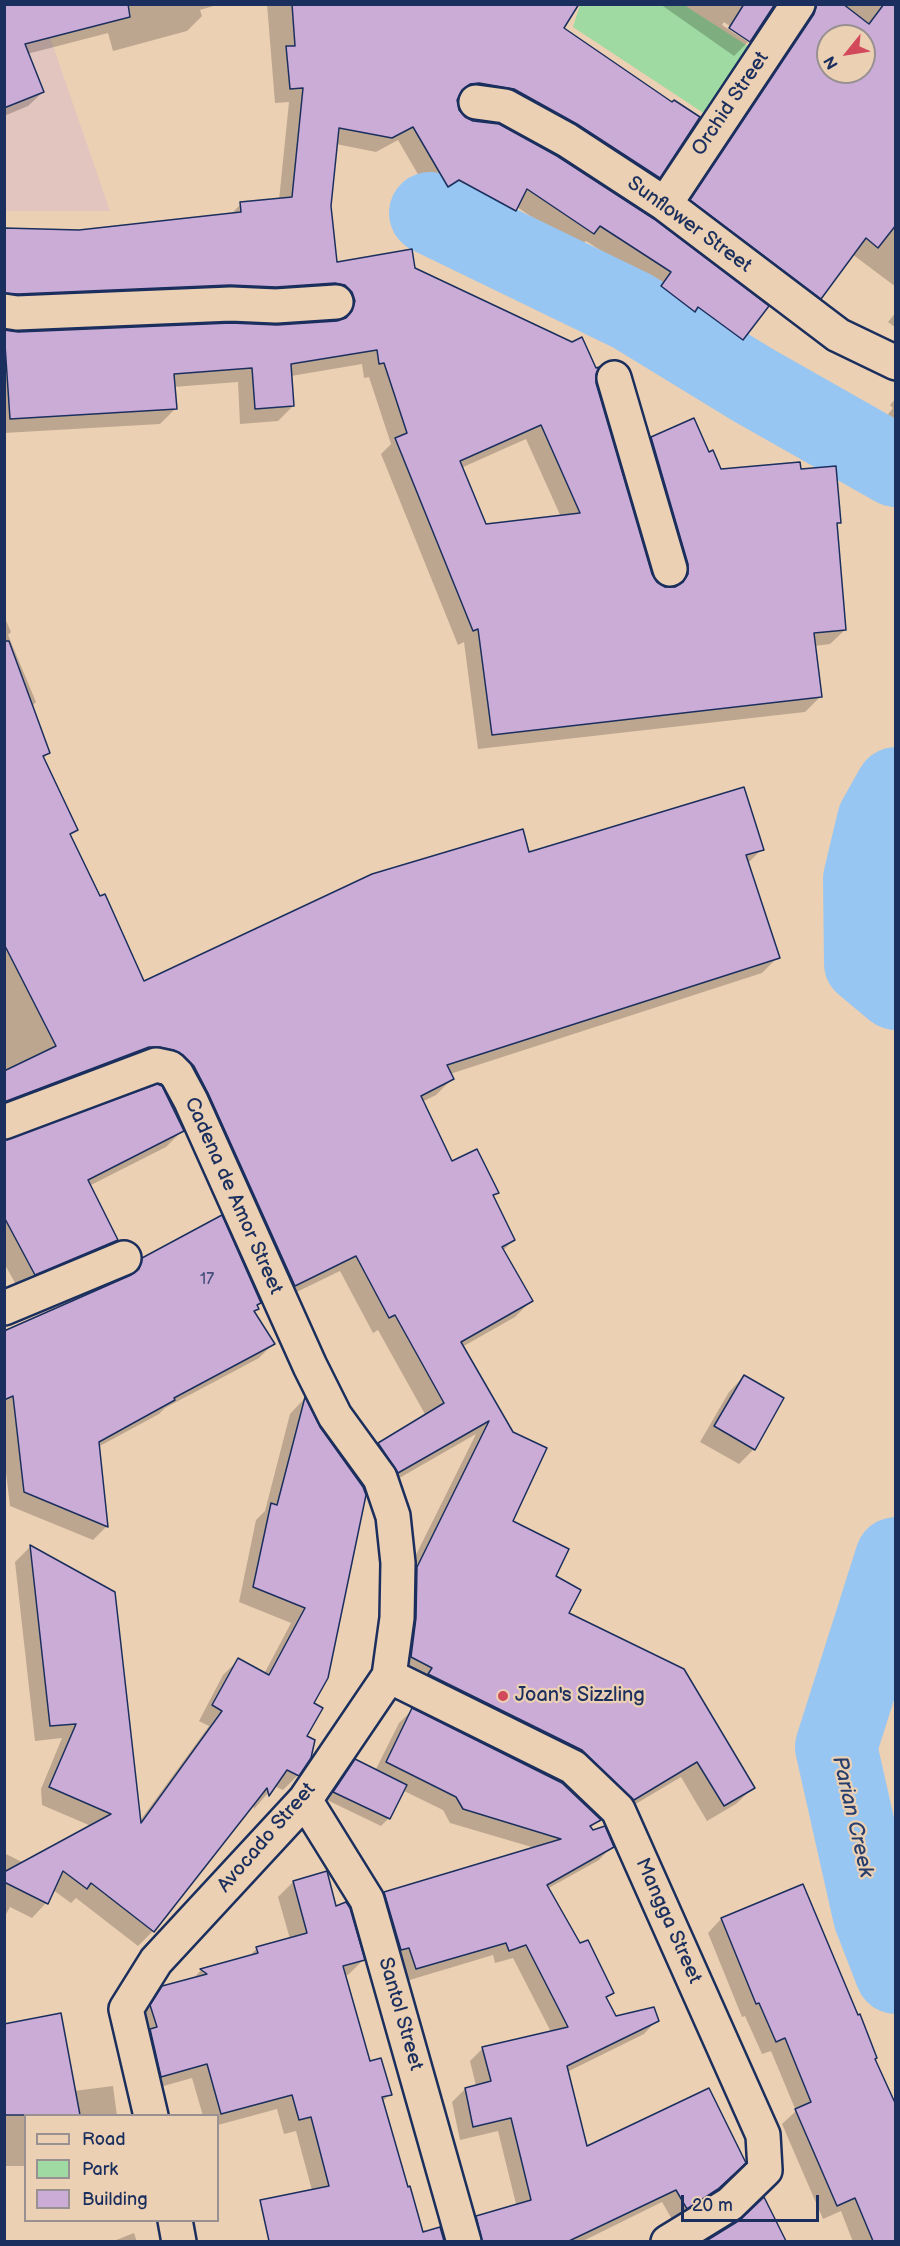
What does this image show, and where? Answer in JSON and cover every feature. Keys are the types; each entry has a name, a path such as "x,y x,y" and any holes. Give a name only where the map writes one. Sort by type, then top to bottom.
{"street":[{"name":"Orchid Street","path":"664,204 798,4"},
{"name":"Sunflower Street","path":"476,102 505,106 567,140 664,204 838,335 896,363"},
{"path":"4,311 17,313 231,303 276,306 336,302"},
{"path":"614,378 670,569"},
{"name":"Cadena de Amor Street","path":"4,1122 145,1068 156,1065 170,1068 177,1075 191,1101 310,1366 335,1416 380,1478"},
{"path":"4,1308 124,1258"},
{"name":"Avocado Street","path":"150,2114 126,2009 156,1961 305,1800 389,1676 397,1618 398,1563 393,1516 380,1478"},
{"name":"Mangga Street","path":"389,1676 573,1767 618,1810 762,2135 765,2170 730,2204 668,2241"},
{"name":"Santol Street","path":"305,1800 367,1900 464,2241"},
{"path":"175,2222 179,2241"}],"shaded area":[{"path":"4,5 39,5 110,211 5,211"}],"green space":[{"path":"580,5 684,5 754,50 708,116 573,27"}],"building":[{"path":"4,4 128,4 130,17 25,44 44,92 4,108"},
{"path":"292,4 579,4 564,28 672,102 674,100 700,117 660,178 577,124 514,89 479,83 470,84 462,90 457,100 459,110 465,117 473,121 499,124 557,156 654,219 769,306 743,340 698,307 695,312 661,286 671,272 600,226 594,234 527,189 516,211 459,180 448,187 413,127 392,138 339,128 331,206 337,262 412,249 415,268 572,342 582,337 596,368 599,367 596,383 652,574 657,582 665,587 675,587 683,582 688,574 688,564 651,437 694,418 709,452 713,450 721,469 800,462 801,469 836,466 841,523 837,523 846,630 814,633 822,697 492,735 478,629 473,631 395,438 407,433 384,363 379,364 377,350 291,364 294,406 255,409 252,368 174,374 177,409 10,419 4,330 18,332 231,323 277,325 337,321 346,318 352,311 355,301 352,292 345,285 335,283 276,287 230,285 4,293 4,228 79,230 241,212 240,202 292,197 303,88 290,89 286,46 295,46","holes":["541,425 580,513 486,524 460,461"]},
{"path":"744,4 775,4 750,42 729,28"},
{"path":"817,4 843,4 869,24 884,4 896,4 896,225 878,248 866,238 821,299 690,200 814,14"},
{"path":"4,641 9,641 50,753 43,756 78,830 70,834 100,896 105,894 144,981 372,874 523,829 529,852 744,787 764,850 746,855 780,958 447,1065 454,1079 421,1096 452,1161 477,1149 499,1193 493,1195 515,1240 502,1247 533,1301 461,1342 513,1432 547,1448 513,1521 569,1549 556,1576 581,1590 569,1613 684,1669 755,1788 724,1806 697,1762 634,1800 582,1750 428,1674 432,1668 411,1657 416,1618 417,1567 489,1421 398,1473 378,1443 444,1403 395,1315 389,1318 356,1256 295,1286 208,1093 194,1066 183,1055 174,1050 149,1047 4,1102 4,1071 56,1046 4,944"},
{"path":"157,1084 162,1086 184,1131 88,1180 118,1240 35,1275 4,1217 4,1140"},
{"path":"222,1215 261,1303 257,1305 259,1309 254,1311 275,1344 174,1398 175,1400 99,1442 108,1527 24,1492 13,1396 4,1400 4,1331 131,1275 139,1269 142,1258"},
{"path":"744,1375 784,1398 755,1450 714,1426"},
{"path":"305,1397 320,1427 363,1487 366,1495 328,1678 314,1703 323,1708 307,1736 315,1740 311,1758 299,1776 287,1770 269,1796 267,1788 154,1932 91,1883 87,1889 63,1871 48,1904 4,1882 4,1872 111,1814 49,1787 76,1724 50,1726 30,1545 115,1592 141,1823 222,1711 212,1705 238,1658 269,1675 305,1608 253,1587 271,1503 277,1505"},
{"path":"412,1708 562,1783 601,1820 590,1826 593,1830 605,1826 614,1847 547,1885 580,1943 588,1940 614,1993 606,1997 616,2016 654,2007 659,2021 567,2066 587,2146 709,2088 746,2163 718,2189 687,2209 676,2190 569,2241 482,2241 476,2216 531,2200 511,2118 473,2127 465,2088 491,2081 482,2047 568,2027 526,1945 509,1951 506,1943 416,1969 409,1948 401,1950 384,1892 561,1839 463,1809 456,1797 386,1762"},
{"path":"355,1759 407,1785 390,1819 333,1792"},
{"path":"327,1871 336,1906 346,1902 350,1908 365,1960 343,1966 370,2061 381,2058 392,2095 382,2097 408,2187 410,2186 423,2232 440,2227 444,2241 269,2241 260,2200 329,2186 311,2117 299,2120 292,2095 221,2114 207,2064 161,2077 150,2029 157,2027 150,2005 162,1986 207,1974 200,1969 258,1953 256,1947 307,1933 293,1881"},
{"path":"803,1884 858,2015 860,2014 877,2058 875,2059 896,2105 896,2241 873,2241 855,2198 837,2206 795,2109 811,2102 785,2038 776,2042 759,2003 756,2004 721,1918"},
{"path":"61,2013 80,2114 4,2115 4,2024"},
{"path":"764,2197 786,2241 706,2241 740,2220"}],"waterway":[{"path":"430,213 632,311 753,385 896,466"},
{"path":"896,788 878,820 864,879 865,963 896,989"},
{"name":"Parian Creek","path":"896,1558 836,1747 874,1916 896,1973"}],"place":[{"name":"Joan's Sizzling","path":"503,1696"}]}
